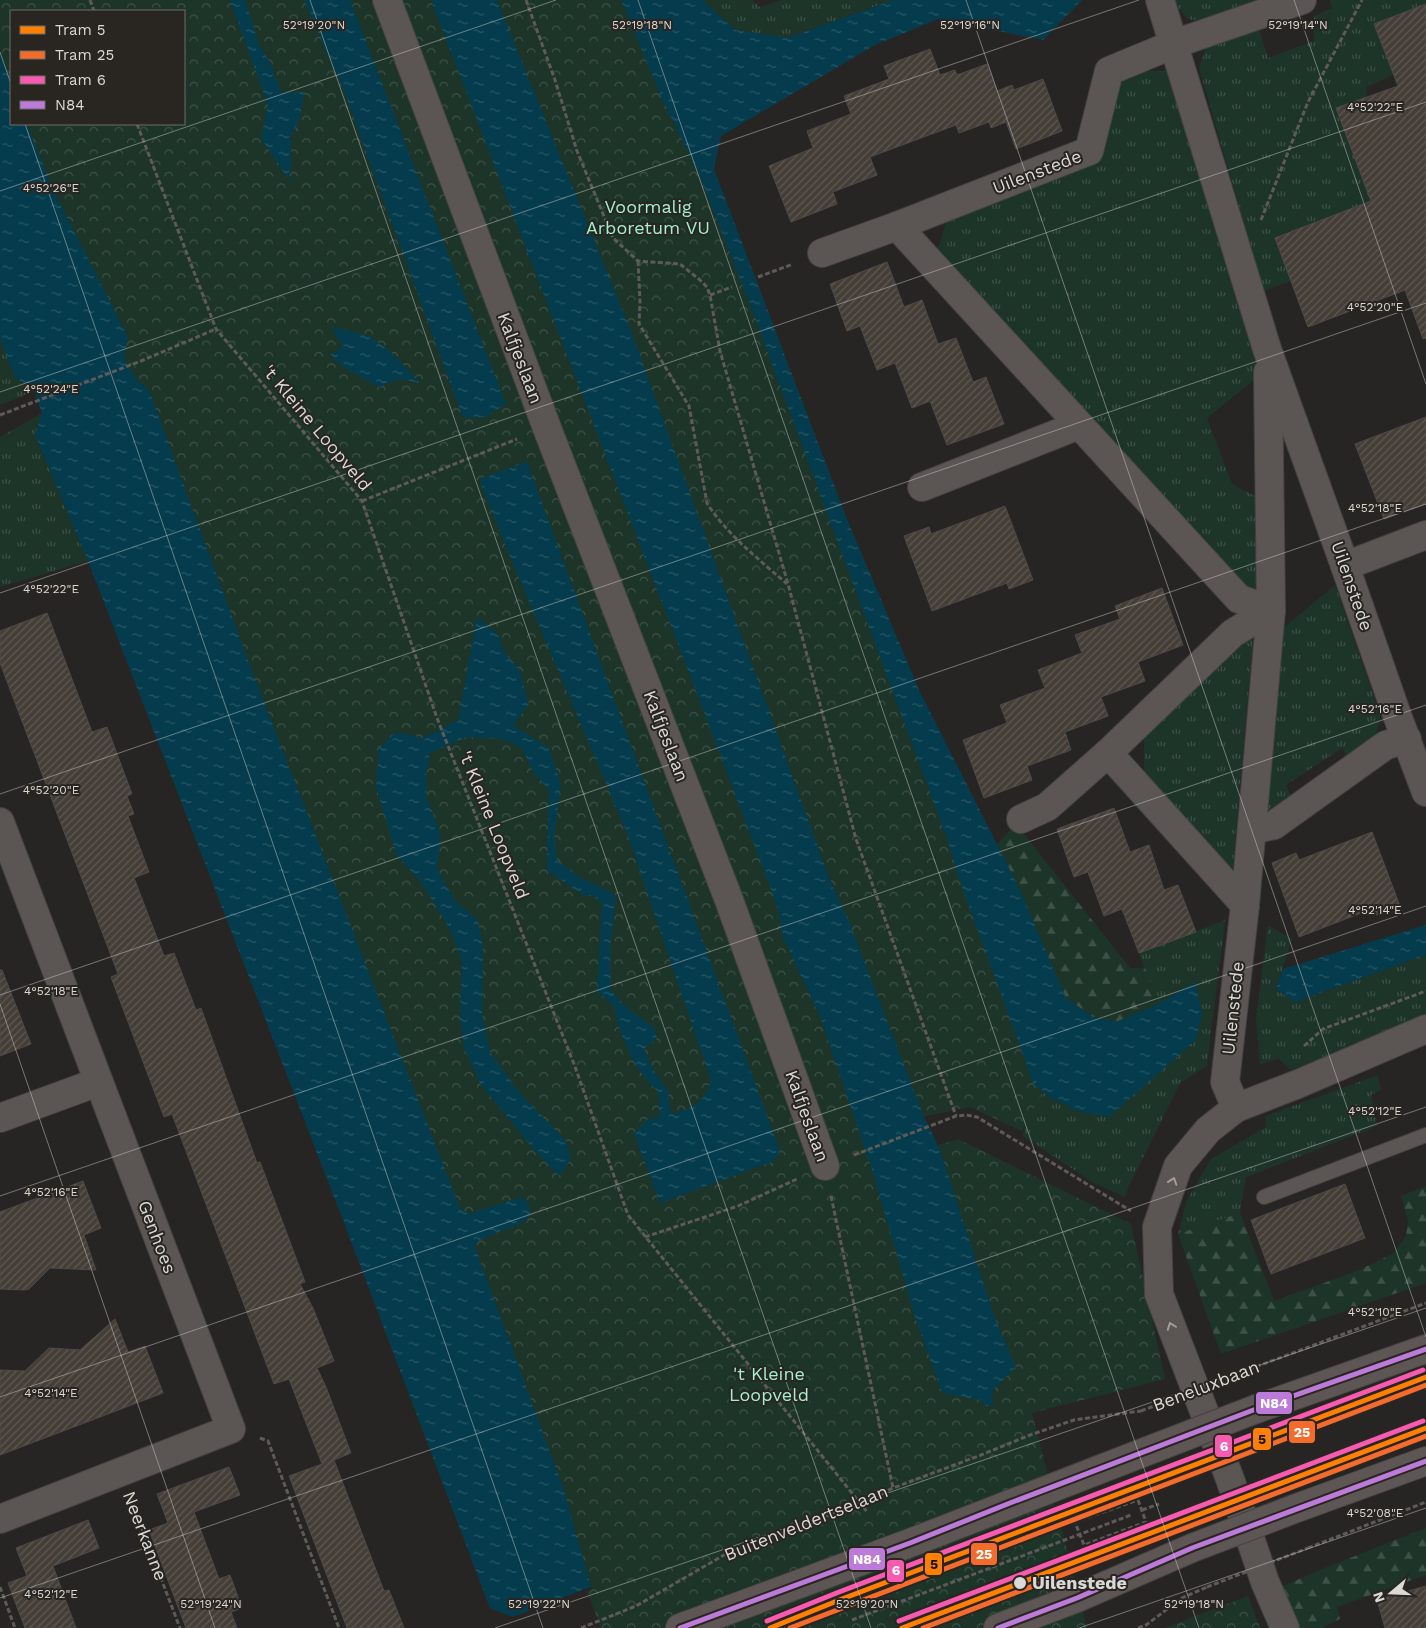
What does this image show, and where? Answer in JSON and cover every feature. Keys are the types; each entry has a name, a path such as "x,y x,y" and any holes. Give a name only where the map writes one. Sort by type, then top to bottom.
{"main road":[{"path":"680,1628 910,1543 1256,1410 1426,1350"},
{"path":"998,1628 1192,1548 1426,1461"}],"street":[{"name":"Kalfjeslaan","path":"386,0 547,428 729,900 836,1162"},
{"name":"Uilenstede","path":"1160,0 1267,350 1426,792"},
{"name":"Uilenstede","path":"822,253 897,226 1089,151 1109,71 1174,44 1302,0"},
{"path":"897,226 1239,599 1272,610"},
{"name":"Uilenstede","path":"1236,1108 1225,1082 1245,905 1272,610 1267,350"},
{"path":"922,487 1079,425"},
{"path":"1345,566 1426,535"},
{"path":"1021,819 1047,807 1108,753 1233,633 1272,610"},
{"path":"1252,830 1274,825 1386,745 1407,739"},
{"path":"1108,753 1245,905"},
{"name":"Genhoes","path":"0,822 230,1429"},
{"path":"1285,1628 1265,1582 1230,1479 1159,1294 1157,1227 1178,1166 1208,1130 1236,1108 1298,1084 1426,1029"},
{"path":"0,1118 98,1082"},
{"name":"Neerkanne","path":"0,1518 230,1429"}],"lane":[{"path":"1264,1197 1426,1135"}],"path":[{"path":"526,0 555,80 577,151 613,238 638,261 680,264 707,287 720,351 788,584 856,839 956,1116"},
{"path":"1261,221 1308,102 1362,0"},
{"name":"'t Kleine Loopveld","path":"137,125 216,329 362,500 450,754 574,1064 628,1216 868,1513"},
{"path":"758,277 822,253"},
{"path":"638,261 639,324 689,406 707,503 713,513 746,549 788,584"},
{"path":"710,295 732,286"},
{"path":"0,415 141,361 216,329"},
{"path":"362,500 547,428"},
{"path":"645,1237 738,1206 836,1162 956,1116 966,1115 977,1117 1157,1227"},
{"name":"Kalfjeslaan","path":"836,1162 893,1488"},
{"name":"Beneluxbaan","path":"981,1455 1074,1420 1141,1411 1426,1302"},
{"path":"230,1429 268,1441 339,1628"},
{"name":"Buitenveldertselaan","path":"581,1628 636,1606 730,1552 862,1504 893,1488 981,1455"},
{"name":"Neerkanne","path":"120,1472 180,1628"},
{"path":"1138,1500 1142,1510 1146,1522 1084,1545 1075,1522 1138,1500"},
{"path":"1138,1628 1146,1626 1182,1598 1426,1502"},
{"path":"1142,1510 1159,1504"},
{"path":"852,1620 1131,1515"},
{"path":"0,1587 15,1628"}],"green space":[{"name":"'t Kleine Loopveld","path":"0,0 439,0 878,1164 958,1139 1131,1224 1165,1379 1032,1413 1087,1628 601,1628 22,125 185,125 185,10 10,10 10,92 0,65"},
{"name":"Voormalig Arboretum VU","path":"495,0 635,0 1048,1082 1022,1131 970,1107 921,1117"},
{"path":"702,0 752,0 760,7 782,0 893,0 788,38 736,30"},
{"path":"1174,0 1261,0 1206,24 1204,18 1192,20 1187,18 1180,9 1177,9"},
{"path":"1330,0 1426,0 1426,4 1374,24 1393,75 1366,87 1367,98 1336,109 1371,201 1275,238 1291,281 1264,291 1199,68 1208,41 1256,20 1268,58 1314,41 1314,16 1332,8"},
{"path":"1131,71 1167,71 1261,374 1207,418 1232,484 1259,498 1261,592 1246,590 936,255 947,220 1101,160 1111,97"},
{"path":"0,339 15,377 34,391 0,405"},
{"path":"42,413 35,435 88,561 0,587 0,437"},
{"path":"1335,585 1381,718 1373,743 1351,762 1342,748 1286,785 1294,803 1267,813 1279,632"},
{"path":"1241,639 1253,640 1232,876 1144,775 1144,732"},
{"path":"1016,824 1130,968 1145,968 1158,1004 1116,1022 1093,1017 1066,998 997,844"},
{"path":"1225,920 1207,1066 1180,1083 1125,1197 1094,1183 1023,1136 1034,1085 1051,1098 1080,1112 1109,1117 1195,982 1158,1004 1139,953"},
{"path":"1268,925 1292,939 1276,989 1295,1002 1426,955 1426,1017 1291,1070 1278,1058 1260,1065 1256,1019"},
{"path":"1378,1075 1381,1090 1371,1095 1377,1126 1246,1177 1240,1213 1178,1234 1187,1200 1211,1159 1266,1127 1265,1116"},
{"path":"1426,1186 1426,1283 1221,1354 1178,1234 1240,1213 1274,1301 1357,1271 1394,1253 1406,1236 1408,1221 1401,1196"},
{"path":"1426,1528 1426,1575 1337,1607 1340,1619 1321,1628 1298,1628 1283,1586"},
{"path":"1248,1596 1260,1628 1165,1628"}],"water":[{"path":"230,0 245,0 259,45 269,61 282,93 305,92 299,121 291,135 289,180 261,138 268,105"},
{"path":"304,0 350,0 506,404 485,417 463,418 344,91"},
{"path":"431,0 497,0 633,336 830,880 848,919 923,1114 940,1150 996,1321 1016,1367 992,1391 993,1405 986,1406 981,1400 942,1393 916,1320 873,1173 821,1019 782,935 778,908"},
{"path":"621,0 702,0 736,30 788,38 893,0 1082,0 1043,40 938,19 875,45 721,136 714,169 847,519 920,692 1018,886 1066,998 1093,1017 1116,1022 1158,1004 1195,982 1202,1014 1196,1040 1109,1117 1080,1112 1051,1098 1034,1085 957,873 950,847 754,315 699,174 663,101"},
{"path":"0,54 10,80 10,125 27,125 55,194 128,337 124,358 136,380 149,390 249,663 460,1208 468,1214 523,1198 529,1207 529,1218 522,1223 477,1241 475,1247 564,1490 591,1587 513,1617 490,1608 343,1220 88,561 35,435 42,413 34,391 15,377 0,339"},
{"path":"331,326 369,336 392,353 420,383 400,379 379,387 345,368 330,355 343,347"},
{"path":"527,462 779,1148 779,1153 772,1162 660,1203 634,1133 647,1120 660,1116 658,1092 645,1078 632,1059 620,1031 614,1006 597,991 602,903 592,895 584,896 547,870 549,790 532,770 522,748 502,739 467,737 430,753 426,776 427,798 441,835 437,868 454,900 478,920 483,949 482,1013 490,1052 519,1092 566,1141 571,1159 559,1176 535,1151 481,1085 464,1048 460,1016 462,961 450,929 421,882 397,856 376,787 379,748 396,732 423,738 458,720 477,617 498,634 504,652 519,669 529,704 513,725 549,748 561,784 554,836 557,860 581,878 616,895 610,948 611,990 627,1008 655,1028 657,1039 644,1048 652,1068 668,1091 671,1114 685,1110 701,1100 711,1081 627,833 479,479"},
{"path":"1426,925 1426,955 1295,1002 1276,989 1283,969"}],"pier":[{"path":"591,1587 592,1589 514,1619 513,1617"}],"building":[{"path":"1426,4 1426,338 1423,339 1405,290 1308,327 1275,238 1371,201 1336,108 1398,86 1374,24"},
{"path":"930,49 940,75 955,70 957,75 987,64 997,91 1012,85 1014,90 1043,79 1062,131 1016,149 1006,122 991,128 989,122 959,133 956,125 870,157 877,175 833,192 837,204 791,222 769,166 813,148 807,131 851,114 844,96 889,79 884,66"},
{"path":"887,262 904,307 922,300 938,344 956,338 973,382 986,377 1004,424 947,445 930,401 912,408 895,363 877,370 860,326 847,331 830,284"},
{"path":"1426,417 1426,504 1384,519 1355,444"},
{"path":"1005,506 1033,580 1009,589 1007,583 932,611 904,536 929,527 931,534"},
{"path":"1162,588 1183,645 1138,662 1145,681 1101,697 1108,716 1065,732 1071,750 1027,766 1032,780 984,798 963,740 1007,723 1000,705 1045,688 1038,670 1082,653 1075,635 1120,619 1115,606"},
{"path":"47,613 92,732 107,727 132,794 127,796 134,814 128,816 149,872 134,878 164,956 174,953 196,1010 201,1008 257,1163 260,1162 305,1282 300,1284 313,1308 334,1361 317,1368 351,1453 334,1460 384,1591 389,1590 404,1628 347,1628 289,1476 322,1464 289,1379 274,1384 172,1114 164,1117 111,977 118,974 0,663 0,631"},
{"path":"1114,808 1130,852 1149,845 1164,890 1178,885 1196,932 1139,953 1122,909 1104,916 1088,872 1074,877 1057,829"},
{"path":"1372,832 1400,906 1376,915 1374,908 1299,937 1272,863 1296,853 1299,860"},
{"path":"0,970 2,970 31,1044 0,1056"},
{"path":"83,1181 101,1228 84,1235 96,1270 50,1268 29,1289 0,1289 0,1212"},
{"path":"1345,1184 1365,1238 1271,1274 1251,1220"},
{"path":"115,1319 128,1352 145,1346 163,1393 0,1455 0,1370 25,1371 49,1348 80,1350"},
{"path":"229,1467 240,1495 194,1512 219,1579 230,1575 242,1608 231,1612 237,1628 186,1628 149,1530 168,1523 157,1494"},
{"path":"88,1520 99,1548 53,1566 76,1628 25,1628 8,1583 27,1576 16,1548"},
{"path":"1426,1586 1426,1628 1385,1628 1377,1600"}],"tram line":[{"name":"6","path":"767,1621 1423,1370"},
{"name":"5","path":"770,1628 1426,1377"},
{"name":"25","path":"790,1628 1426,1385"},
{"name":"6","path":"899,1621 1423,1421"},
{"name":"5","path":"902,1628 1426,1428"},
{"name":"25","path":"923,1628 1426,1436"}],"transit line":[{"name":"N84","path":"680,1628 910,1543 1256,1409 1426,1349"},
{"name":"N84","path":"998,1628 1077,1598 1192,1548 1426,1461"}],"place":[{"name":"Uilenstede","path":"1020,1583"}]}
